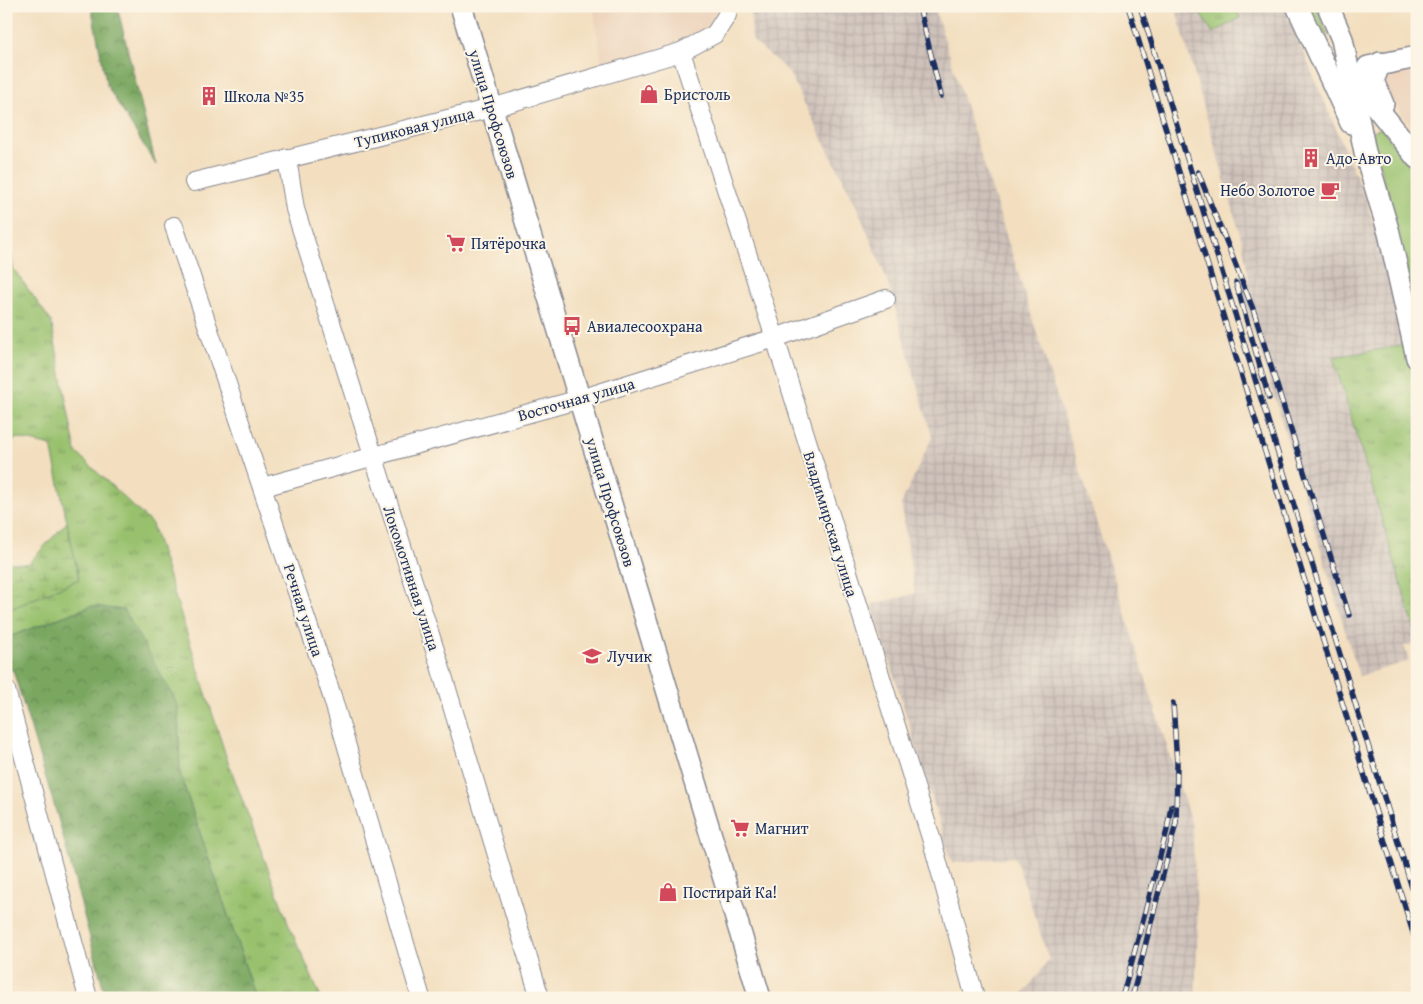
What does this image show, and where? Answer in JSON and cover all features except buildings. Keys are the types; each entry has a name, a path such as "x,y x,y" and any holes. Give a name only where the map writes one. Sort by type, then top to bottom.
{"main road":[{"name":"улица Профсоюзов","path":"461,6 760,998"},
{"path":"1297,6 1363,143"},
{"path":"1328,6 1342,38 1363,143 1389,233 1417,358"},
{"path":"1342,38 1352,51 1367,61 1380,63"},
{"path":"1312,40 1349,72 1417,158"},
{"path":"1349,72 1380,63 1417,57"},
{"path":"1380,63 1373,81 1378,96 1393,126"},
{"path":"1363,143 1372,119 1393,126"}],"street":[{"name":"Тупиковая улица","path":"194,182 492,108 681,52 715,34 727,15 728,6"},
{"name":"Владимирская улица","path":"681,52 775,338 932,841 975,998"},
{"name":"Локомотивная улица","path":"287,158 295,209 440,666 540,998"},
{"name":"Речная улица","path":"174,226 332,696 421,998"},
{"name":"Восточная улица","path":"263,487 580,399 775,338 886,299"},
{"path":"6,690 88,998"}],"shaded area":[{"path":"593,6 721,6 715,28 685,42 602,65"},
{"path":"750,6 934,6 1192,826 1198,927 1195,998 1020,998 1049,960 1015,857 952,863 872,604 915,594 901,504 932,437 887,280 856,205 788,71 752,40"},
{"path":"1175,6 1284,6 1367,202 1407,345 1333,358 1417,637 1417,642 1404,646 1409,661 1359,676 1240,283 1249,280 1242,241"},
{"path":"1417,65 1417,136 1388,93 1384,79 1390,70"}],"green space":[{"path":"91,6 117,6 156,165 107,86"},
{"path":"1195,6 1234,6 1240,18 1213,33"},
{"path":"1309,6 1315,6 1328,34 1326,37 1322,37"},
{"path":"1382,128 1417,177 1417,337 1372,131"},
{"path":"6,201 13,268 51,321 76,452 152,524 226,756 289,925 321,998 256,998 180,774 178,705 91,606 6,638 6,611 79,579 51,446 17,438 6,447"},
{"path":"1407,345 1417,397 1417,637 1333,357"},
{"path":"67,522 79,579 6,611 6,562 28,564"},
{"path":"91,606 124,610 178,705 180,774 256,998 106,998 58,818 13,670 6,671 6,638"}],"railway":[{"path":"919,6 941,96"},
{"path":"1128,6 1417,946"},
{"path":"1140,6 1417,904"},
{"path":"1198,172 1223,235"},
{"path":"1221,228 1253,309 1349,615"},
{"path":"1236,283 1269,398"},
{"path":"1132,998 1176,823 1177,764 1173,703"},
{"path":"1122,998 1167,830 1171,806"}],"place":[{"name":"Бристоль","path":"649,94"},
{"name":"Школа №35","path":"209,96"},
{"name":"Адо-Авто","path":"1311,158"},
{"name":"Небо Золотое","path":"1330,190"},
{"name":"Пятёрочка","path":"456,243"},
{"name":"Авиалесоохрана","path":"572,326"},
{"name":"Лучик","path":"592,656"},
{"name":"Магнит","path":"740,828"},
{"name":"Постирай Ка!","path":"668,892"}]}
